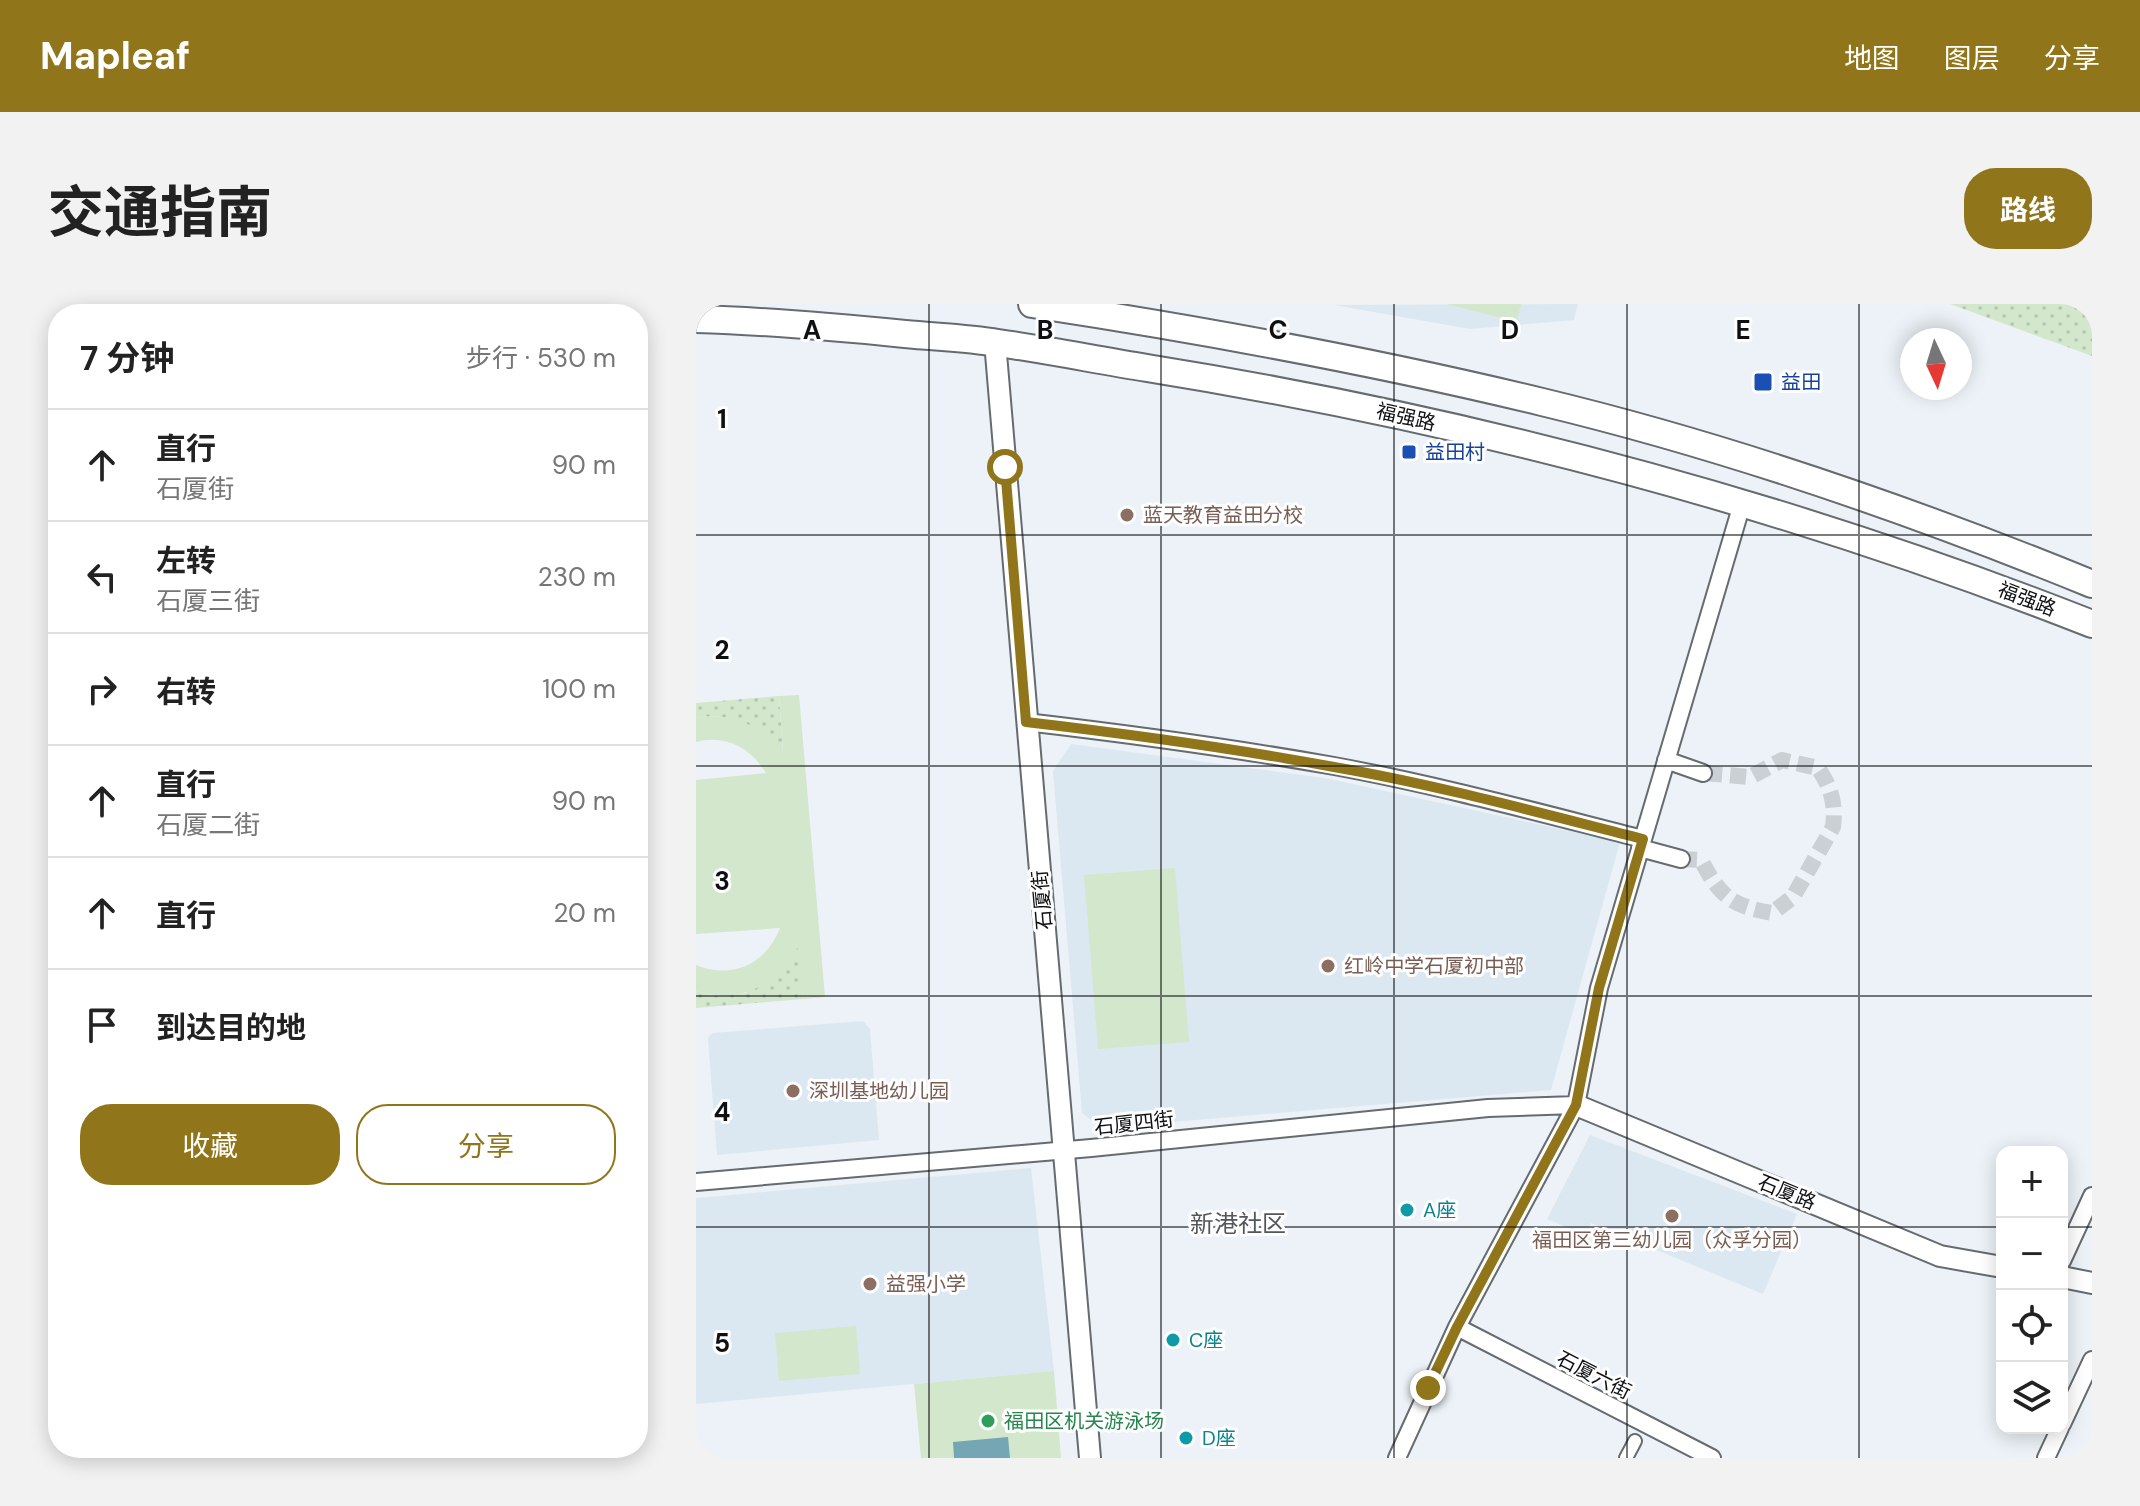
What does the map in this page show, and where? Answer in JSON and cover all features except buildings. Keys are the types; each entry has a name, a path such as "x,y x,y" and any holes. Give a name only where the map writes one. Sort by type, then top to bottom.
{"main road":[{"name":"福强路","path":"1032,304 1303,348 1545,402 1805,478 1911,514 2092,584"},
{"name":"福强路","path":"696,319 834,327 995,342 1361,407 1556,450 1648,475 1898,553 2092,624"}],"street":[{"name":"石厦街","path":"995,342 1090,1458"},
{"path":"1397,1458 1457,1327 1576,1105 1599,988 1742,504"},
{"path":"1026,722 1182,741 1337,767 1491,800 1641,843 1681,859"},
{"path":"1666,760 1703,773"},
{"name":"石厦四街","path":"696,1182 1488,1108 1576,1105"},
{"name":"石厦路","path":"1576,1105 1940,1256 1996,1266"},
{"path":"2068,1248 2092,1196"},
{"path":"2068,1278 2092,1283"},
{"name":"石厦六街","path":"1457,1327 1712,1458"},
{"path":"2068,1411 2092,1360"},
{"path":"2046,1458 2057,1434"},
{"path":"1626,1458 1635,1441"}],"shaded area":[{"path":"1578,304 1574,320 1470,329 1334,305"},
{"name":"红岭中学石厦初中部","path":"1071,744 1325,778 1620,842 1551,1090 1101,1128 1082,1113 1053,771"},
{"name":"深圳基地幼儿园","path":"863,1021 870,1029 879,1140 717,1155 710,1035"},
{"name":"福田区第三幼儿园（众孚分园）","path":"1590,1135 1797,1214 1763,1294 1591,1223 1585,1235 1547,1219"},
{"name":"益强小学","path":"1031,1168 1054,1371 696,1404 696,1198"}],"green space":[{"path":"1446,304 1521,304 1517,322"},
{"path":"1950,304 2092,304 2092,356"},
{"path":"799,695 825,997 803,999 798,947 780,972 756,988 727,995 696,991 696,965 722,971 746,966 766,951 780,928 696,934 696,780 766,773 753,756 737,745 717,740 696,742 696,718 722,717 744,723 764,734 783,752 779,696"},
{"path":"779,696 783,753 744,724 723,717 696,718 696,703"},
{"path":"1175,868 1189,1042 1098,1049 1084,875"},
{"path":"799,946 803,999 696,1008 696,991 716,996 746,993"},
{"path":"856,1326 860,1374 779,1381 775,1333"},
{"name":"福田区机关游泳场","path":"1054,1371 1061,1458 921,1458 914,1384"}],"water":[{"name":"福田区机关游泳场","path":"1008,1437 1010,1458 954,1458 953,1442"}],"tunnel":[{"path":"1681,859 1701,860 1714,882 1728,897 1746,907 1772,913 1793,897 1833,827 1832,796 1818,768 1782,760 1750,777 1703,773"}],"place":[{"name":"益田","path":"1763,382"},
{"name":"益田村","path":"1409,452"},
{"name":"蓝天教育益田分校","path":"1127,515"},
{"name":"红岭中学石厦初中部","path":"1328,966"},
{"name":"深圳基地幼儿园","path":"793,1091"},
{"name":"A座","path":"1407,1210"},
{"name":"福田区第三幼儿园（众孚分园）","path":"1672,1216"},
{"name":"益强小学","path":"870,1284"},
{"name":"C座","path":"1173,1340"},
{"name":"福田区机关游泳场","path":"988,1421"},
{"name":"D座","path":"1186,1438"}],"district":[{"name":"新港社区","path":"1238,1224"}],"route":[{"path":"1005,467 1026,722 1182,741 1337,767 1491,800 1643,839 1599,988 1576,1105 1457,1327 1428,1388"}]}
